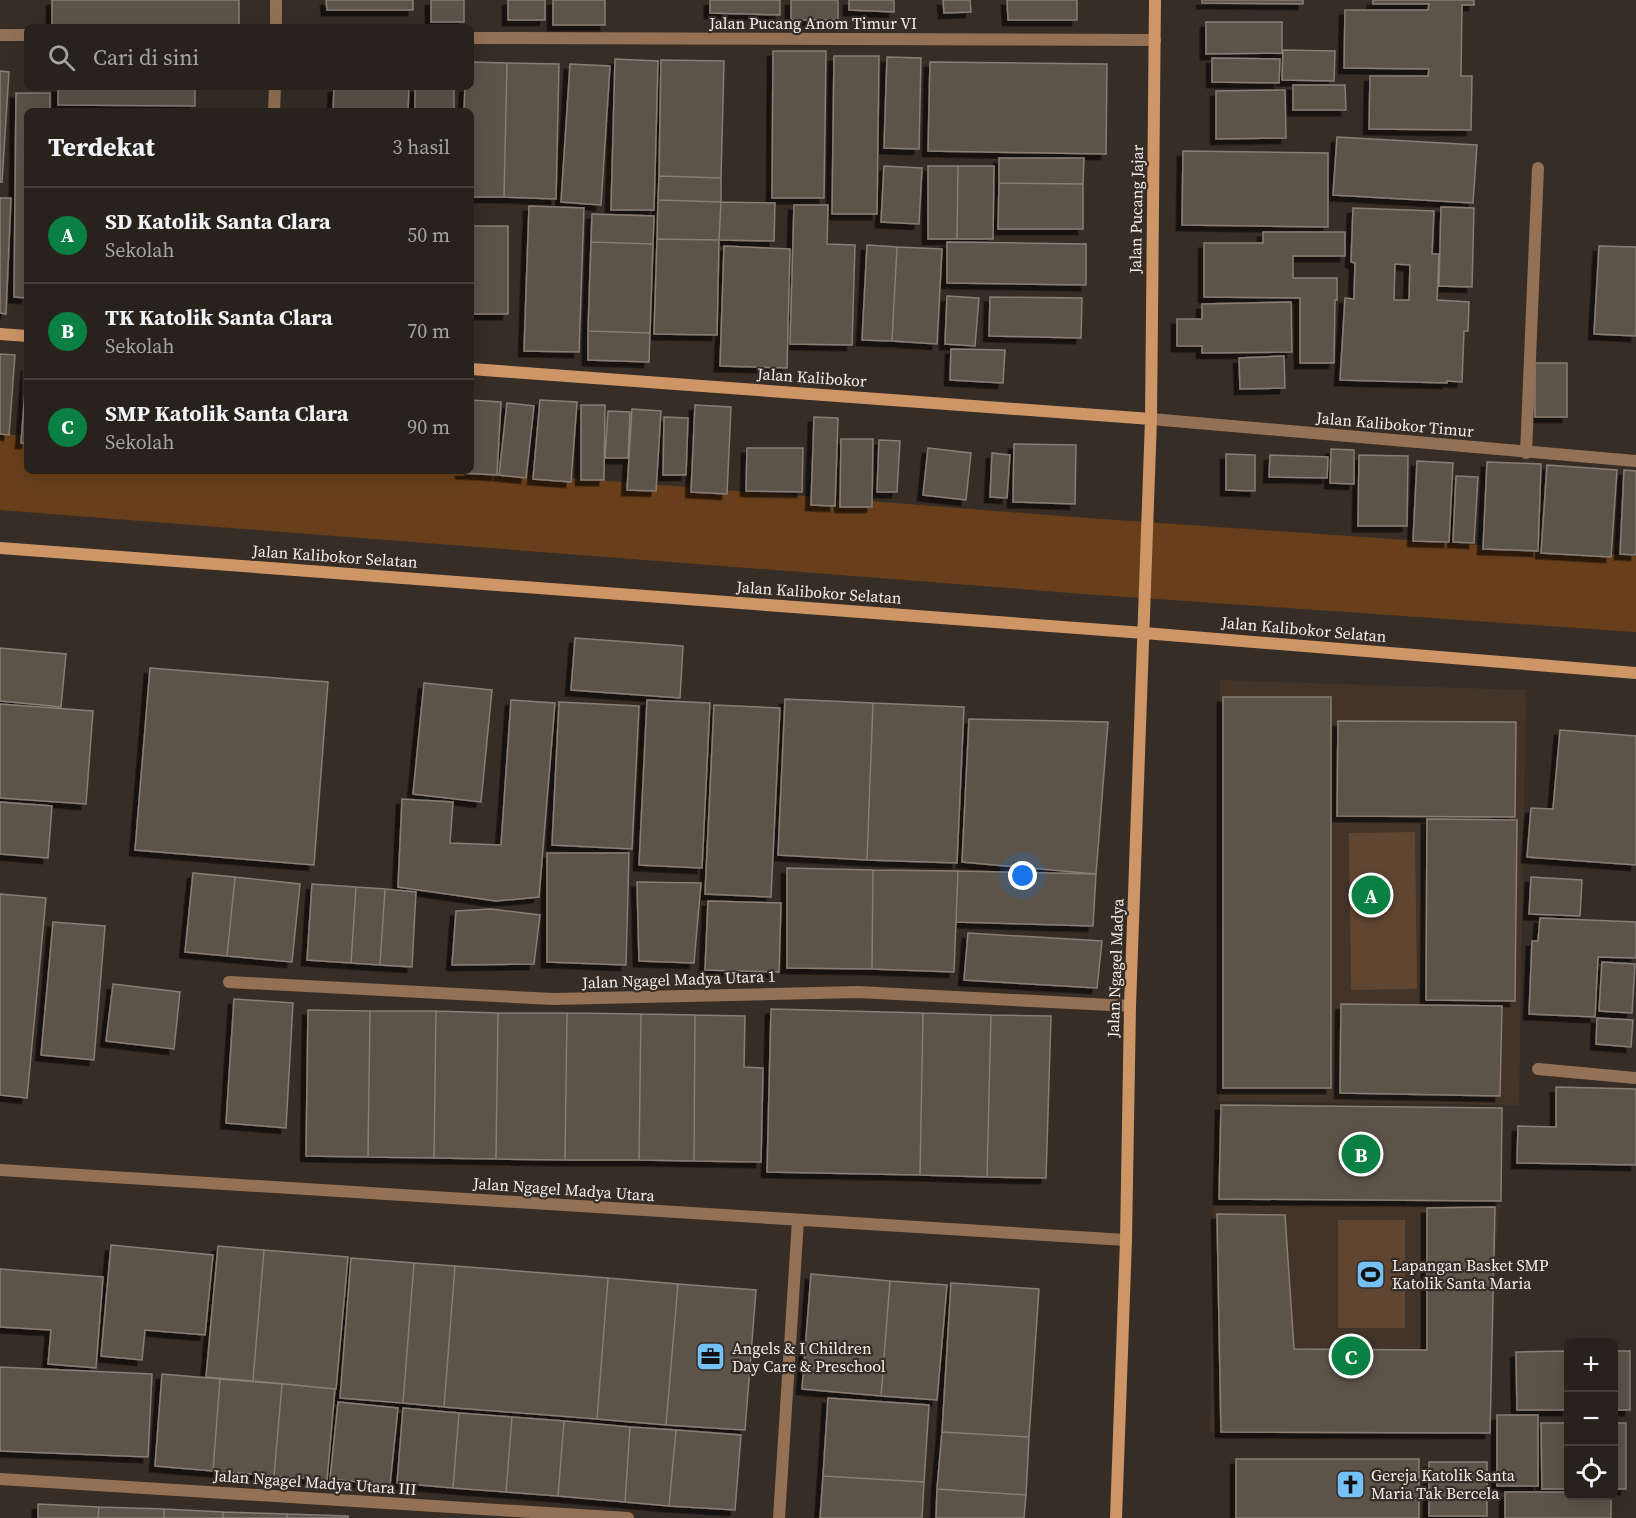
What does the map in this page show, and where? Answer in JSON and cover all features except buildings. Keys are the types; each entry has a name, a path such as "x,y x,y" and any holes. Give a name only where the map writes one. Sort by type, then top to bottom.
{"street":[{"path":"276,0 276,24"},
{"name":"Jalan Pucang Jajar","path":"1150,419 1155,0"},
{"path":"0,34 24,35"},
{"name":"Jalan Pucang Anom Timur VI","path":"474,38 1155,40"},
{"path":"274,108 275,90"},
{"path":"1526,453 1538,168"},
{"path":"0,334 24,336"},
{"name":"Jalan Kalibokor","path":"474,369 1150,419"},
{"name":"Jalan Kalibokor Timur","path":"1150,419 1636,461"},
{"name":"Jalan Ngagel Madya","path":"1116,1518 1126,1240 1130,1006 1150,419"},
{"name":"Jalan Kalibokor Selatan","path":"0,548 1144,633 1636,673"},
{"name":"Jalan Ngagel Madya Utara 1","path":"229,982 553,999 858,992 1130,1006"},
{"path":"1538,1069 1636,1078"},
{"name":"Jalan Ngagel Madya Utara","path":"0,1170 1126,1240"},
{"path":"779,1518 798,1220"},
{"name":"Jalan Ngagel Madya Utara III","path":"0,1479 628,1518"}],"shaded area":[{"path":"1220,680 1526,690 1519,1105 1219,1101"},
{"path":"1415,832 1417,989 1351,990 1349,833"},
{"path":"1424,1203 1500,1205 1493,1280 1490,1433 1210,1432 1213,1205"},
{"name":"Lapangan Basket SMP Katolik Santa Maria","path":"1338,1220 1405,1220 1405,1328 1338,1328"}],"waterway":[{"path":"0,472 24,474"},
{"path":"26,474 1086,556 1636,594"}],"place":[{"name":"SD Katolik Santa Clara","path":"1371,895"},
{"name":"TK Katolik Santa Clara","path":"1361,1154"},
{"name":"Lapangan Basket SMP Katolik Santa Maria","path":"1371,1274"},
{"name":"SMP Katolik Santa Clara","path":"1351,1356"},
{"name":"Angels & I Children Day Care & Preschool","path":"711,1357"},
{"name":"Gereja Katolik Santa Maria Tak Bercela","path":"1350,1484"}]}
